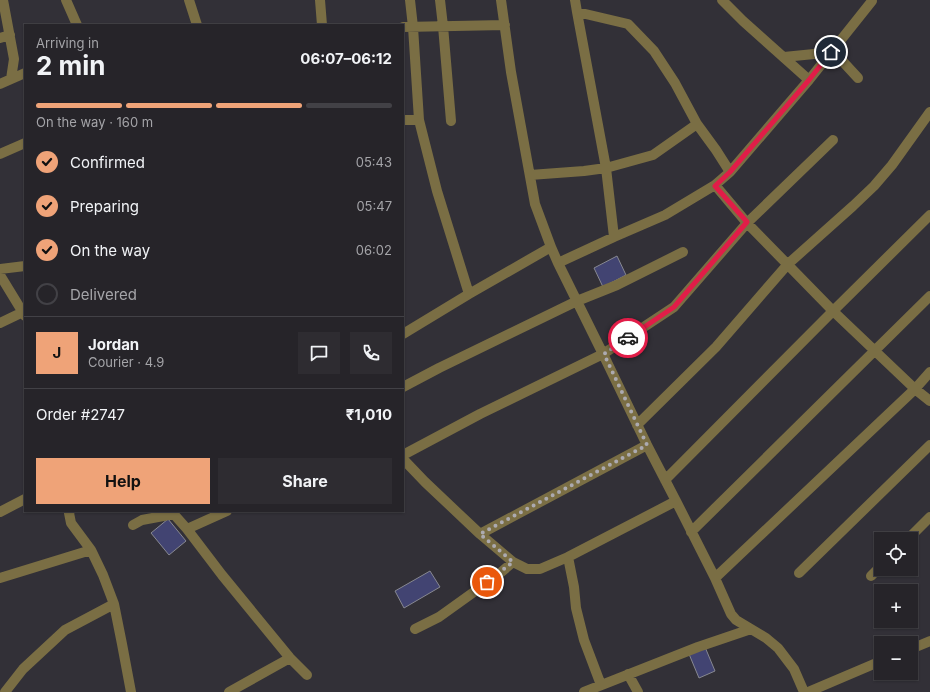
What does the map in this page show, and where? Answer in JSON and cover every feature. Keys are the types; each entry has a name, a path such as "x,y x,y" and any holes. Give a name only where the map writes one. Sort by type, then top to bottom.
{"street":[{"path":"3,0 5,37 14,59 11,79"},
{"path":"66,0 77,24"},
{"path":"189,0 197,24"},
{"path":"320,0 322,24"},
{"path":"410,0 408,27 419,120 437,191 469,294"},
{"path":"440,0 451,121"},
{"path":"501,0 511,72 535,204 558,263 604,354 637,425 715,578 731,614 736,620 766,638 778,648 794,669 804,692"},
{"path":"575,0 606,168 614,237"},
{"path":"722,0 743,21 809,80"},
{"path":"558,263 665,215 715,186 730,172 809,80 872,1"},
{"path":"577,12 628,24 654,52 675,83 697,124 730,172"},
{"path":"408,27 505,25"},
{"path":"784,57 834,52 858,78"},
{"path":"0,84 24,73"},
{"path":"637,425 716,347 788,264 874,186 892,165 930,112"},
{"path":"404,120 419,120"},
{"path":"530,175 606,168 653,155 697,124"},
{"path":"404,454 480,414 604,354 674,307 747,222 832,140"},
{"path":"0,154 24,143"},
{"path":"715,186 747,222 833,311 915,389 930,401"},
{"path":"665,480 930,215"},
{"path":"404,333 551,247"},
{"path":"404,386 577,301 617,286 683,252"},
{"path":"0,269 24,266"},
{"path":"0,275 24,314 0,323"},
{"path":"691,532 930,296"},
{"path":"715,578 915,389 930,372"},
{"path":"480,534 647,445"},
{"path":"799,573 930,445"},
{"path":"404,460 480,534 513,562 527,569 540,569 568,557 676,501"},
{"path":"0,512 24,500"},
{"path":"70,512 72,523 91,550 103,575 114,604 131,692"},
{"path":"187,529 225,512"},
{"path":"133,525 142,520 173,513 290,658 307,675"},
{"path":"915,532 930,517"},
{"path":"0,576 91,550"},
{"path":"568,557 574,587 576,608 584,640 601,685"},
{"path":"415,629 439,617 499,574 513,562"},
{"path":"871,576 874,573"},
{"path":"5,692 23,669 65,630 114,604"},
{"path":"584,692 698,647 751,630"},
{"path":"918,646 930,641"},
{"path":"230,692 290,658"},
{"path":"808,692 874,664"},
{"path":"628,674 638,692"}],"building":[{"path":"617,256 626,275 603,287 594,268"},
{"path":"168,519 186,541 169,555 151,533"},
{"path":"430,571 440,587 404,608 395,591"},
{"path":"705,647 715,671 699,678 689,654"}],"way so far":[{"path":"487,582 513,562 480,534 647,445 604,354 628,338"}],"route":[{"path":"628,338 674,307 747,222 715,186 730,172 831,52"}]}
